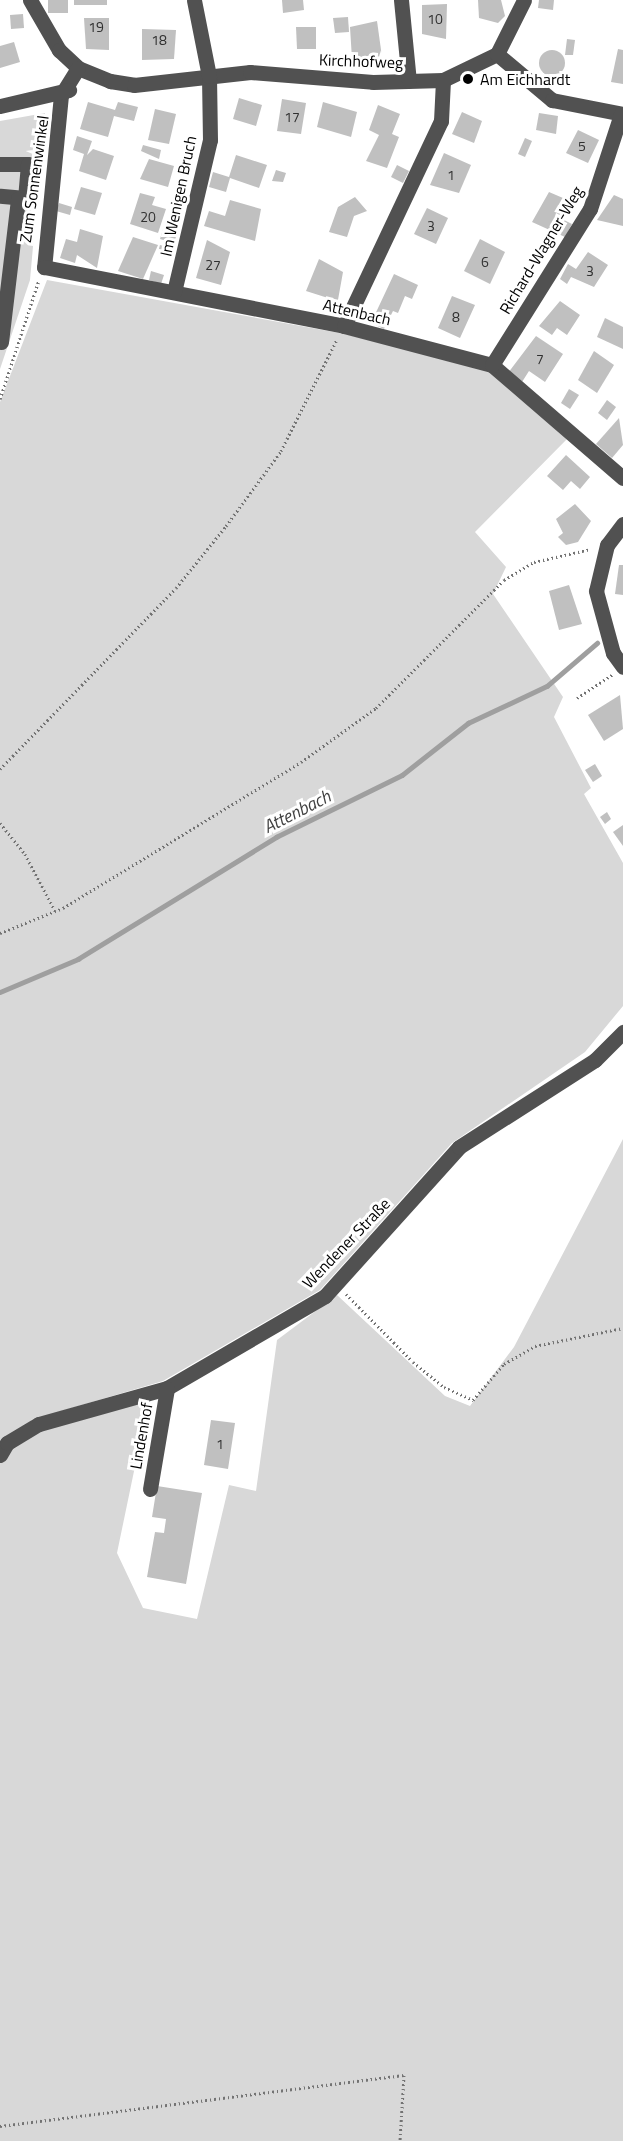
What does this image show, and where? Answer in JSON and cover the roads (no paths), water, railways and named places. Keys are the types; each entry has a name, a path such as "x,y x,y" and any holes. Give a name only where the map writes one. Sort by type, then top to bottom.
{"street":[{"path":"0,106 61,95 78,68 46,36 30,0"},
{"name":"Im Wenigen Bruch","path":"174,292 210,140 208,76 194,0"},
{"path":"401,0 409,81"},
{"path":"524,0 497,54 552,100 622,114"},
{"name":"Kirchhofweg","path":"78,68 134,85 250,72 409,81 443,80 497,54"},
{"path":"344,326 441,121 443,80"},
{"name":"Zum Sonnenwinkel","path":"44,267 61,95"},
{"name":"Richard-Wagner-Weg","path":"492,365 590,208 622,114"},
{"path":"0,164 28,164 25,198 9,197"},
{"path":"0,267 9,197"},
{"path":"1,342 9,197"},
{"name":"Attenbach","path":"44,267 344,326 492,365 623,478"},
{"path":"623,524 607,545 596,591 609,643 623,667"},
{"name":"Wendener Straße","path":"0,1455 7,1443 39,1424 168,1388 325,1296 459,1147 595,1060 623,1032"},
{"name":"Lindenhof","path":"150,1489 168,1388"}],"waterway":[{"name":"Attenbach","path":"0,992 78,959 276,837 402,775 468,723 547,686 597,643"}],"place":[{"name":"Am Eichhardt","path":"468,79"}]}
